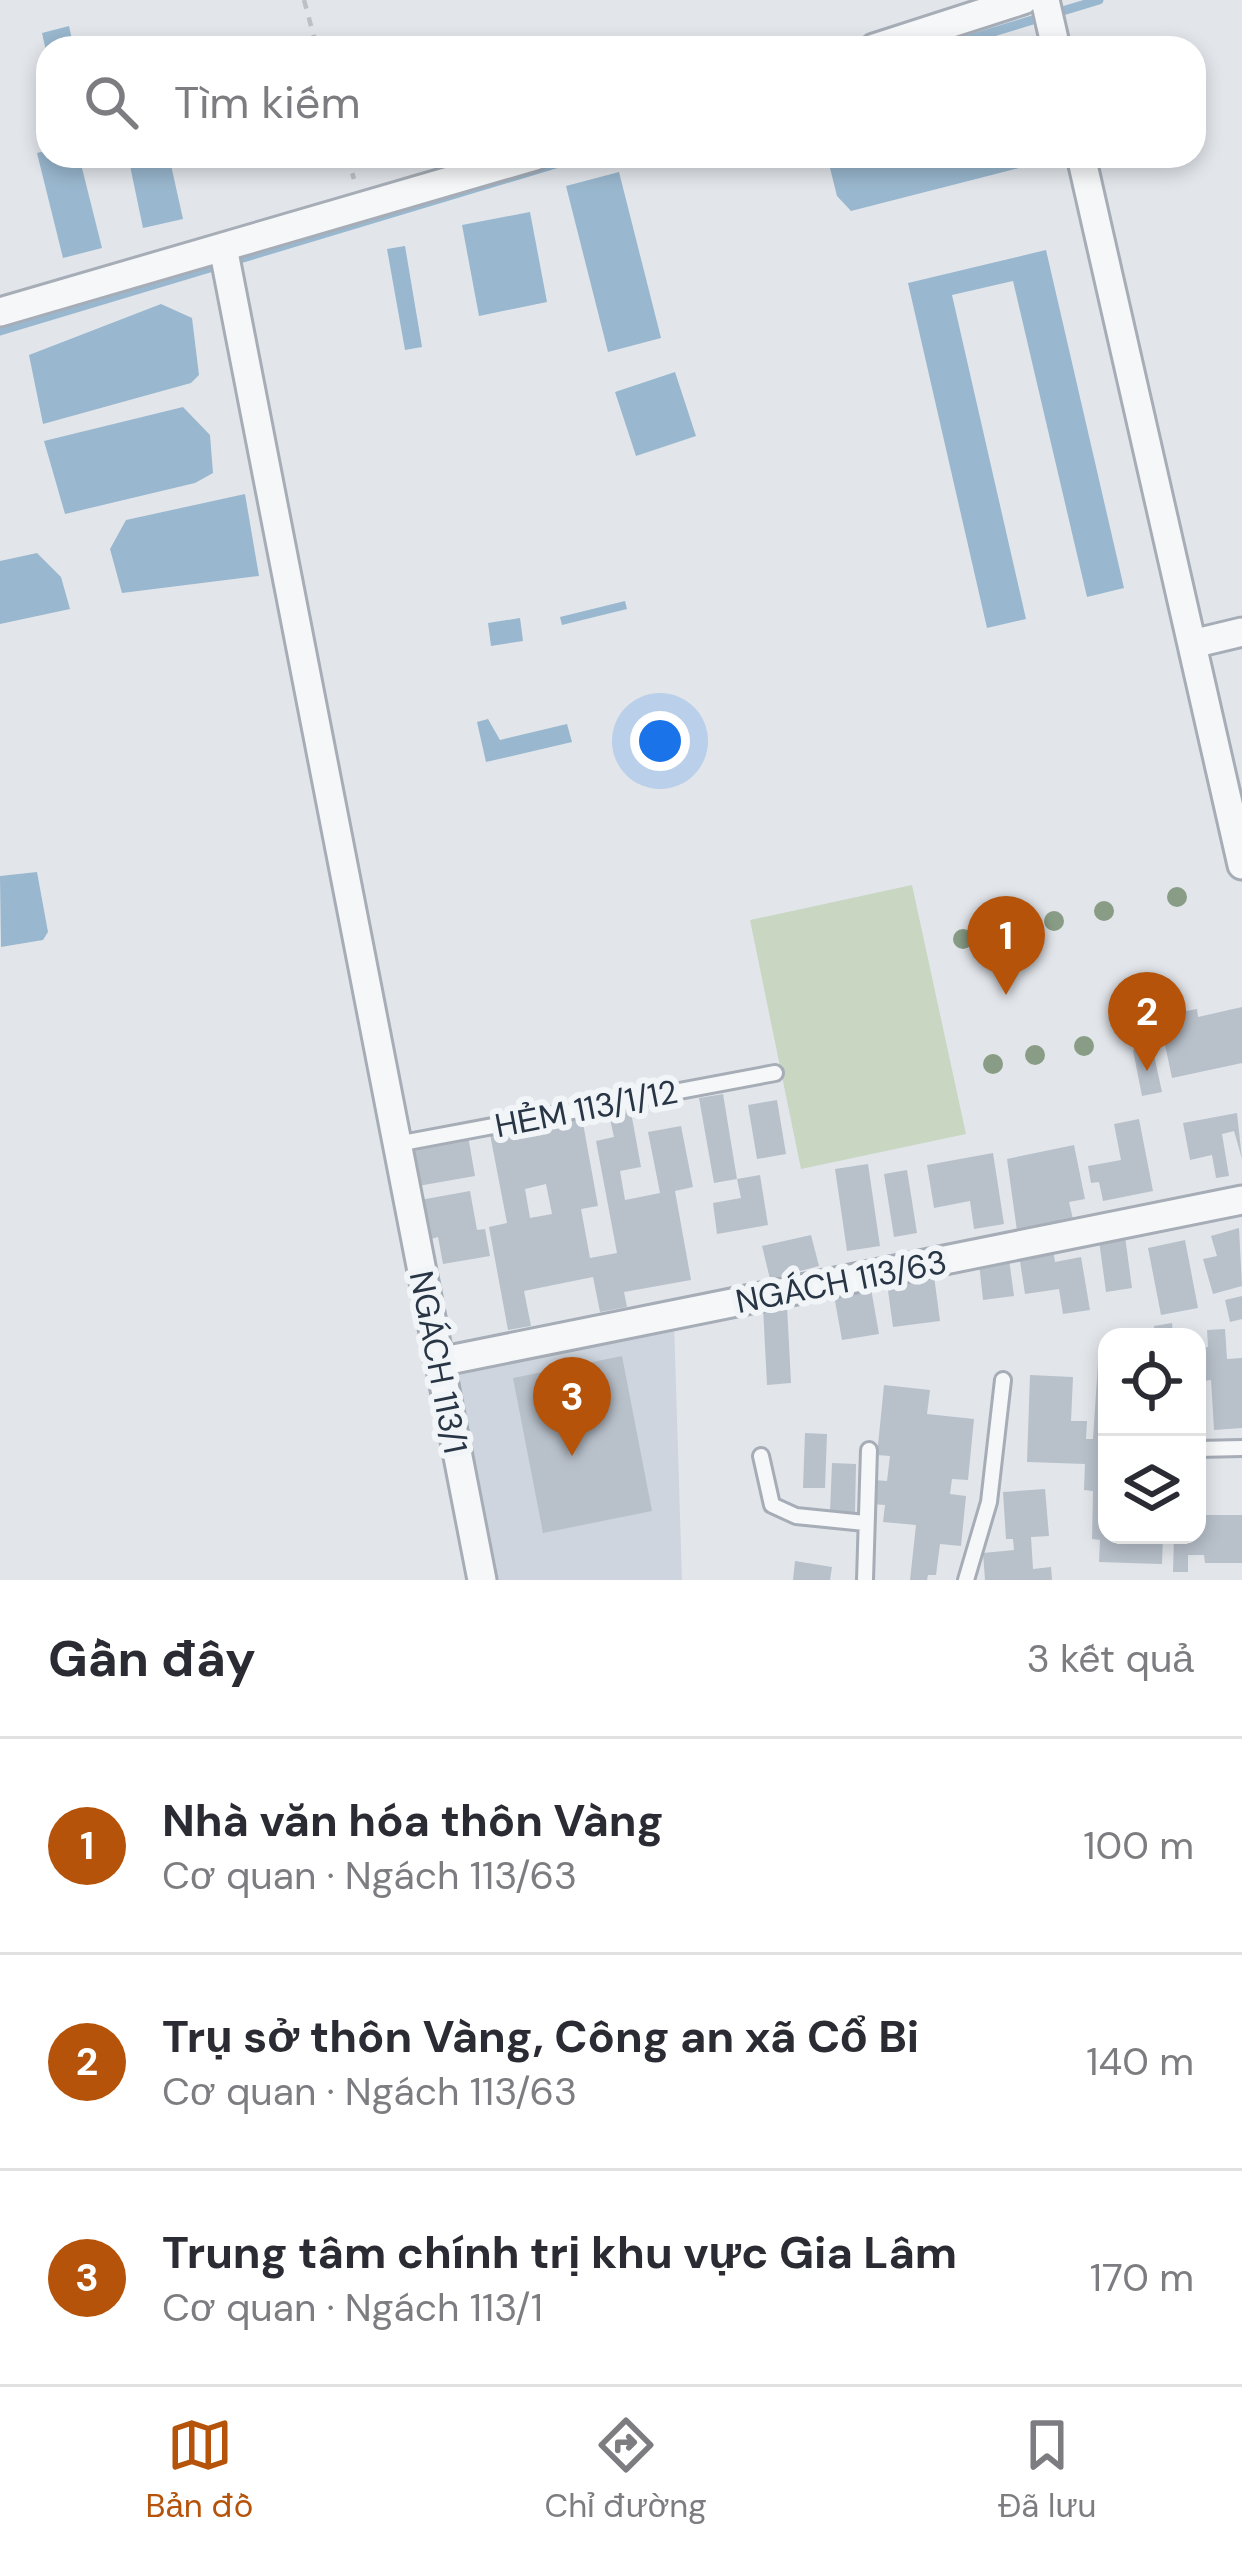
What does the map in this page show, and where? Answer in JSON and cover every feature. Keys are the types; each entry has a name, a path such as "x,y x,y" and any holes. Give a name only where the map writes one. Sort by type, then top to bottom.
{"street":[{"path":"911,36 1022,0"},
{"path":"1045,0 1053,36"},
{"path":"0,312 494,168"},
{"path":"1084,168 1240,847"},
{"name":"NGÁCH 113/1","path":"223,247 482,1580"},
{"path":"1192,644 1242,632"},
{"name":"NGÁCH 113/63","path":"440,1362 1242,1200"}],"lane":[{"name":"HẺM 113/1/12","path":"397,1144 775,1072"},
{"path":"966,1580 989,1502 1003,1380"},
{"path":"1206,1449 1242,1448"},
{"path":"865,1580 869,1450"},
{"path":"760,1456 772,1505 796,1516 865,1523"}],"path":[{"path":"304,0 314,36"}],"shaded area":[{"path":"674,1321 682,1580 491,1580 448,1365"}],"green space":[{"path":"912,885 966,1134 801,1169 750,920"}],"water":[{"path":"69,26 71,36 43,36"},
{"path":"41,168 82,168 102,248 63,258"},
{"path":"130,168 172,168 183,219 143,228"},
{"path":"830,168 1019,168 851,211 837,196"},
{"path":"619,172 661,338 608,352 566,186"},
{"path":"530,212 547,302 479,316 462,225"},
{"path":"405,246 422,347 405,350 387,249"},
{"path":"1046,250 1124,588 1087,597 1013,281 952,295 1026,619 987,628 908,283"},
{"path":"161,304 192,318 199,375 191,383 43,424 29,355"},
{"path":"675,372 696,436 636,456 615,392"},
{"path":"183,407 210,435 213,473 195,483 65,514 44,441"},
{"path":"245,494 259,576 122,593 110,549 126,520"},
{"path":"37,553 61,577 70,609 0,624 0,561"},
{"path":"625,601 627,609 562,625 560,617"},
{"path":"520,618 523,641 491,646 488,623"},
{"path":"488,719 500,740 567,724 572,742 486,762 477,722"},
{"path":"37,872 48,932 43,940 1,947 0,876"}],"building":[{"path":"1242,1007 1242,1063 1172,1078 1159,1016 1197,1009 1198,1017"},
{"path":"1152,1046 1162,1092 1142,1096 1133,1050"},
{"path":"723,1094 737,1179 714,1183 699,1098"},
{"path":"777,1100 786,1154 757,1159 748,1105"},
{"path":"629,1101 641,1167 620,1171 625,1200 660,1193 648,1132 681,1126 693,1187 675,1191 691,1280 624,1292 627,1307 600,1312 593,1277 524,1291 531,1326 508,1330 489,1227 507,1223 489,1129 581,1112 598,1206 581,1209 590,1258 617,1253 596,1141 614,1137 607,1105","holes":["546,1184 552,1214 530,1218 525,1189"]},
{"path":"1237,1113 1242,1159 1234,1131 1222,1134 1229,1176 1216,1178 1212,1155 1190,1160 1183,1123"},
{"path":"1139,1119 1153,1191 1103,1201 1099,1182 1091,1183 1088,1166 1121,1160 1114,1124"},
{"path":"468,1136 475,1176 418,1186 411,1146"},
{"path":"1074,1145 1085,1199 1069,1202 1073,1219 1017,1231 1007,1159"},
{"path":"993,1153 1004,1224 974,1229 970,1201 934,1208 927,1165"},
{"path":"868,1164 880,1246 847,1251 835,1169"},
{"path":"907,1170 917,1233 894,1237 884,1174"},
{"path":"760,1175 768,1225 717,1234 713,1203 741,1198 737,1179"},
{"path":"470,1191 477,1230 485,1229 490,1256 443,1264 438,1237 427,1240 420,1200"},
{"path":"1239,1228 1242,1286 1213,1294 1203,1259 1217,1256 1211,1236"},
{"path":"1124,1229 1132,1288 1106,1292 1098,1233"},
{"path":"811,1235 819,1266 770,1279 762,1246"},
{"path":"1185,1240 1198,1308 1161,1315 1148,1248"},
{"path":"1052,1243 1055,1262 1081,1257 1090,1310 1063,1314 1059,1289 1025,1294 1018,1248"},
{"path":"1009,1259 1014,1296 983,1300 979,1263"},
{"path":"934,1276 940,1321 893,1327 887,1283"},
{"path":"870,1283 879,1334 842,1340 833,1290"},
{"path":"1242,1296 1242,1319 1230,1322 1225,1300"},
{"path":"787,1306 791,1383 767,1385 763,1307"},
{"path":"1225,1329 1227,1359 1242,1358 1242,1428 1214,1430 1211,1380 1206,1381 1207,1330"},
{"path":"622,1356 652,1511 543,1533 513,1378"},
{"path":"1098,1363 1098,1540 1092,1539 1093,1491 1084,1490 1085,1464 1027,1462 1030,1375 1073,1377 1071,1421 1087,1421 1086,1439 1093,1439"},
{"path":"884,1385 930,1390 927,1414 974,1419 968,1480 952,1479 950,1494 966,1496 961,1546 940,1544 936,1575 928,1575 927,1580 910,1580 916,1525 883,1522 885,1505 872,1504 874,1480 887,1481 890,1456 877,1455"},
{"path":"805,1433 827,1434 825,1488 803,1488"},
{"path":"832,1463 856,1464 855,1512 830,1512"},
{"path":"1045,1489 1049,1536 1031,1537 1033,1569 1051,1567 1052,1580 985,1580 983,1553 1014,1550 1013,1539 1006,1539 1003,1492"},
{"path":"1206,1515 1242,1515 1242,1563 1205,1563 1204,1555 1188,1555 1188,1572 1173,1572 1174,1544 1206,1544"},
{"path":"1100,1544 1163,1544 1162,1564 1099,1562"},
{"path":"795,1561 832,1567 830,1580 793,1580"}],"waterway":[{"path":"980,36 1099,0"},
{"path":"0,331 542,168"}],"place":[{"name":"Nhà văn hóa thôn Vàng","path":"1006,995"},
{"name":"Trụ sở thôn Vàng, Công an xã Cổ Bi","path":"1147,1071"},
{"name":"Trung tâm chính trị khu vực Gia Lâm","path":"572,1456"}]}
